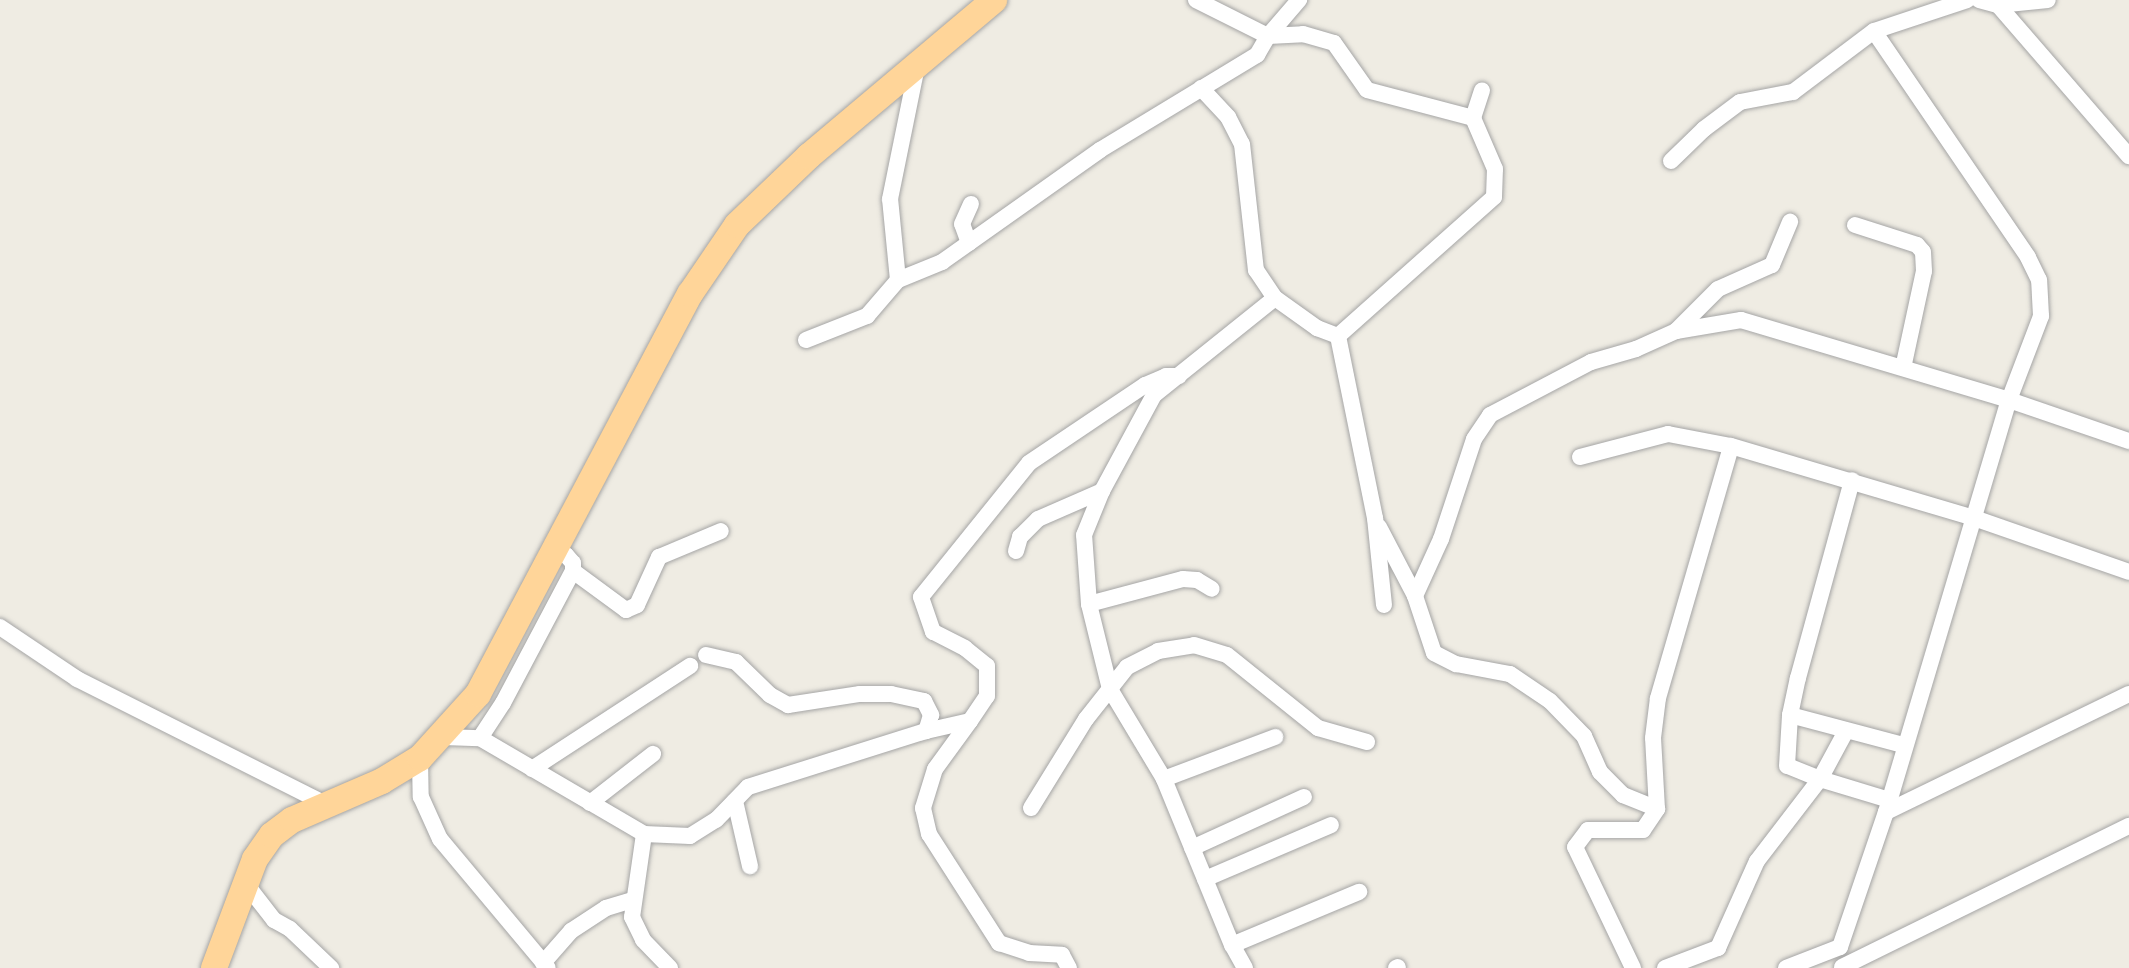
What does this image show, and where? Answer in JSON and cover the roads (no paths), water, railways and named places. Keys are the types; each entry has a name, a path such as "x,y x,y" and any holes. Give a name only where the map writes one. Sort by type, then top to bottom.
{"main road":[{"path":"214,968 255,859 272,835 324,803 382,781 420,758 443,737 478,694 713,257 737,225 809,156 994,0"}],"street":[{"path":"1196,0 1268,36 1303,34 1334,43 1367,90 1473,118"},
{"path":"806,340 867,316 898,280 942,262 1100,150 1257,55 1268,36 1299,0"},
{"path":"1671,161 1704,129 1740,102 1793,92 1874,31 1967,0"},
{"path":"1979,0 1998,5 2048,0"},
{"path":"1998,5 2129,156"},
{"path":"1874,31 2028,257 2039,280 2041,316 2009,400 1903,745 1888,806 1840,947 1842,968 2129,826"},
{"path":"898,280 890,199 917,65"},
{"path":"1201,88 1228,117 1242,144 1256,270 1275,298 1317,328 1338,336"},
{"path":"1338,336 1494,197 1495,169 1473,118 1482,90"},
{"path":"969,243 962,224 971,204"},
{"path":"1676,331 1718,289 1772,265 1790,222"},
{"path":"1855,225 1917,245 1923,252 1924,271 1903,368"},
{"path":"1245,968 1232,945 1164,779 1110,689 1089,604 1084,535 1102,491 1154,395 1275,298"},
{"path":"1415,596 1441,539 1474,439 1490,415 1591,362 1636,349 1676,331 1741,320 2009,400 2129,441"},
{"path":"1338,336 1375,518 1384,605"},
{"path":"1069,968 1062,955 1029,953 999,943 929,834 923,808 935,769 987,696 987,666 965,648 933,632 921,597 1029,463 1145,385 1166,376 1179,376"},
{"path":"1580,457 1668,434 1731,446 1974,518 2129,572"},
{"path":"1633,968 1575,847 1588,830 1643,830 1657,809 1653,738 1658,698 1731,446"},
{"path":"1852,480 1790,715 1787,766 1888,806 2129,694"},
{"path":"1016,551 1020,537 1038,519 1102,491"},
{"path":"1375,518 1415,596 1434,653 1456,664 1510,674 1550,701 1584,736 1600,772 1623,795 1657,809"},
{"path":"573,571 626,610 637,605 659,557 721,531"},
{"path":"480,738 503,703 573,571 573,563 566,555 554,550"},
{"path":"1089,604 1183,579 1197,580 1212,589"},
{"path":"0,627 77,679 324,803"},
{"path":"1031,808 1086,719 1127,667 1158,651 1194,645 1227,655 1318,728 1367,742"},
{"path":"706,655 736,662 770,695 788,705 860,694 891,694 924,701 931,715 926,731"},
{"path":"532,769 690,666"},
{"path":"1790,715 1903,745"},
{"path":"443,737 480,738 644,834 690,836 701,832 748,787 926,731 970,721"},
{"path":"1665,968 1718,948 1757,861 1820,779 1846,731"},
{"path":"1164,779 1275,737"},
{"path":"590,803 653,754"},
{"path":"420,758 421,797 440,839 545,965 571,931 606,908 633,900"},
{"path":"1192,848 1304,797"},
{"path":"735,801 750,866"},
{"path":"1205,879 1331,825"},
{"path":"644,834 632,917 643,940 670,968"},
{"path":"246,884 274,920 290,929 331,968"},
{"path":"1232,945 1359,892"},
{"path":"1786,968 1840,947"}]}
